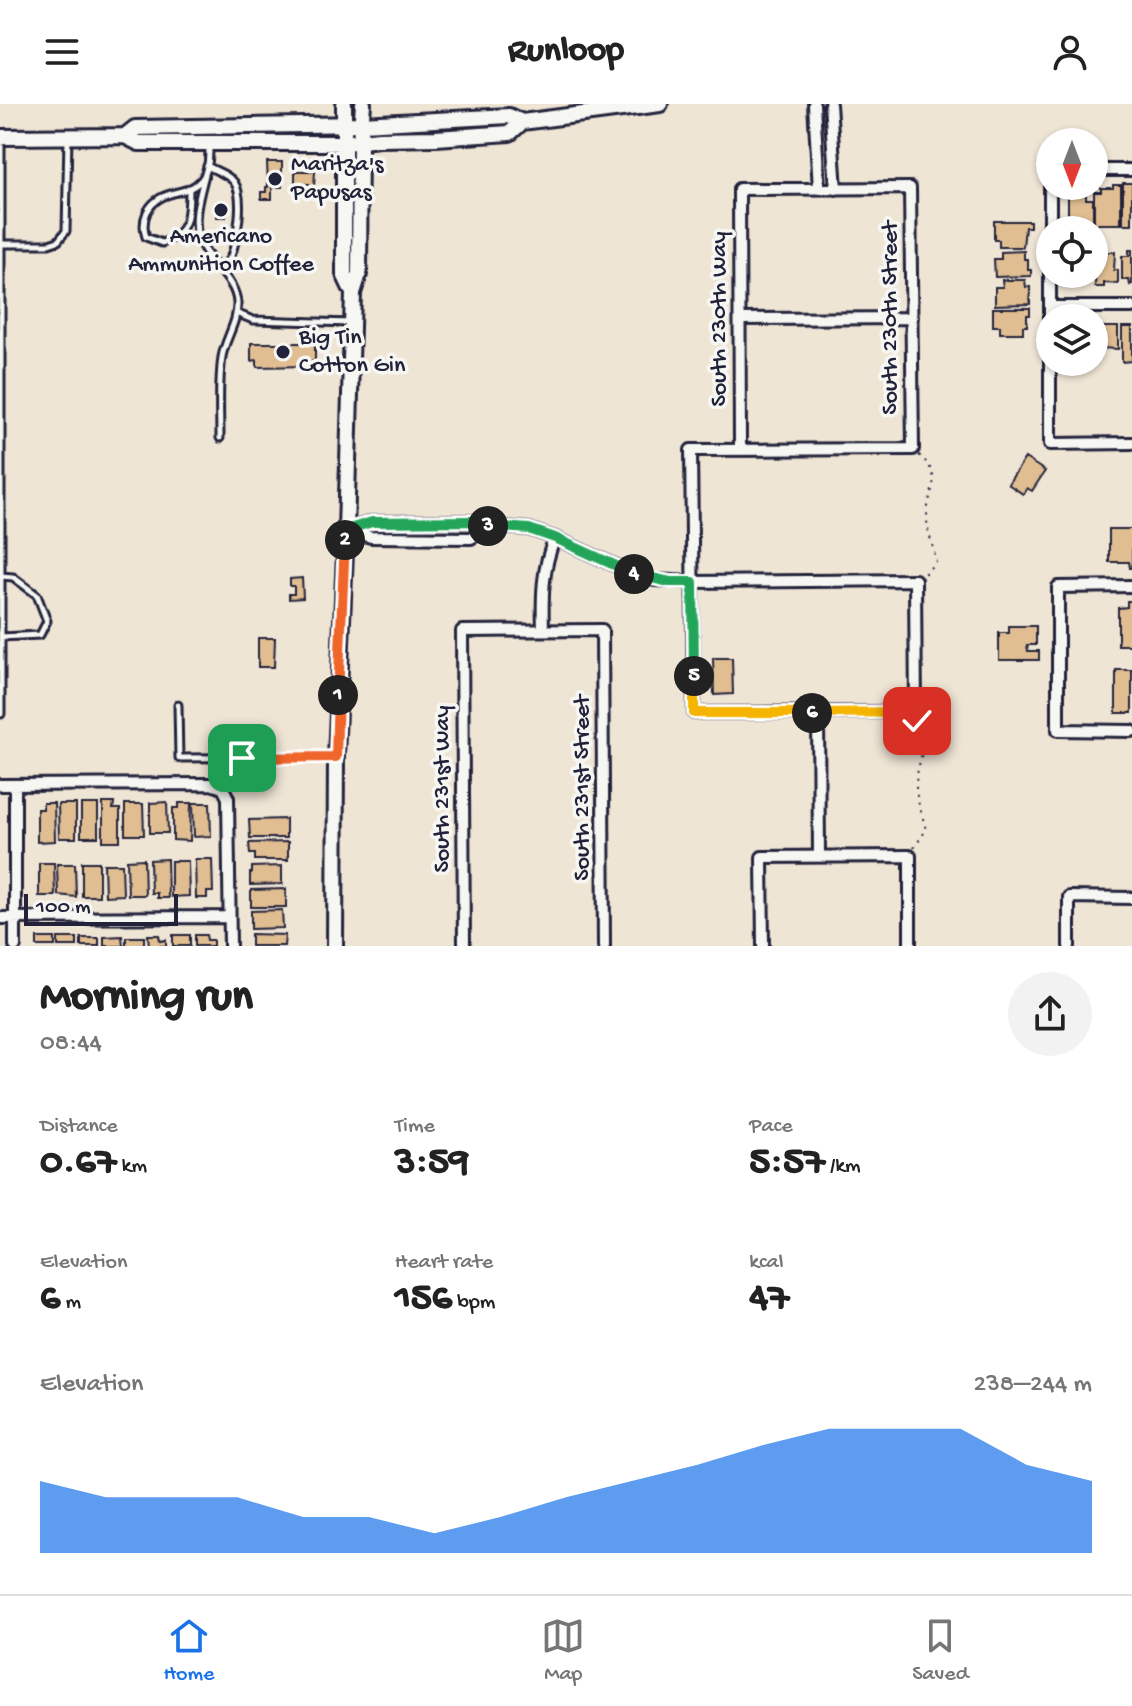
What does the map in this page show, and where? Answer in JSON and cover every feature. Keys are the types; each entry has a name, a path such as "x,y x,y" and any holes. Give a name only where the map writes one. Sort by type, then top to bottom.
{"main road":[{"path":"344,104 345,124 353,142"},
{"path":"335,946 336,757 353,293 344,274 353,142 362,124 363,104"},
{"path":"125,136 135,128 362,124 509,116 522,122 660,104"},
{"path":"0,137 125,136 139,143 353,142 510,133 522,122"}],"street":[{"path":"814,104 819,189 836,189 830,104"},
{"path":"1108,170 1132,170"},
{"name":"South 230th Street","path":"836,189 910,188 913,449"},
{"name":"South 230th Way","path":"740,448 739,189 819,189"},
{"path":"1049,200 1050,304"},
{"path":"1108,307 1132,307"},
{"path":"740,319 912,318"},
{"path":"1050,376 1050,444 1132,443"},
{"path":"346,530 372,522 472,521 490,526 529,529 632,573 670,582 693,582 915,580 916,712 694,713 693,582 691,450 913,449"},
{"path":"346,530 371,537 471,538 490,526"},
{"path":"543,630 544,576 555,538"},
{"path":"1132,586 1058,587 1058,730 1132,731"},
{"name":"South 231st Street","path":"543,630 602,630 604,946"},
{"name":"South 231st Way","path":"464,946 462,631 543,630"},
{"path":"818,713 819,856"},
{"path":"0,785 211,784 223,788 228,798 230,946"},
{"path":"15,785 15,946"},
{"path":"763,946 762,857 910,856 910,946"},
{"path":"1069,946 1069,897 1132,898"},
{"path":"0,918 229,917"}],"lane":[{"path":"1,244 49,244 58,241 66,231 68,136"},
{"path":"0,137 1,714"},
{"path":"209,142 198,208 198,235 200,244 233,289 237,302 222,361 220,438"},
{"path":"189,188 186,224 180,233 162,243 146,237 143,224 148,209 161,196 189,188 202,178 207,166"},
{"path":"207,166 229,177 237,185 240,195 232,250 221,272"},
{"path":"236,313 253,320 352,323"},
{"path":"1,576 13,577 37,595 47,621 40,635 1,637"},
{"path":"178,705 179,758 336,757"}],"path":[{"path":"913,449 931,465 934,473 927,516 936,562 928,573 915,580"},
{"path":"910,856 926,830 917,798 916,785 924,742 916,712"}],"building":[{"name":"Maritza's Papusas","path":"267,162 282,162 282,187 272,187 272,199 261,199 261,192 266,192 268,187"},
{"path":"295,171 315,171 314,187 304,184 304,191 297,191"},
{"path":"1123,183 1132,183 1132,224 1123,224"},
{"path":"1113,185 1121,185 1121,224 1108,224 1108,216 1094,216 1094,200 1108,200 1108,188 1113,188"},
{"path":"1068,200 1093,200 1093,216 1068,216"},
{"name":"Americano Ammunition Coffee","path":"216,203 226,203 226,217 216,217"},
{"path":"994,221 1030,221 1030,227 1025,227 1023,247 999,247 999,240 994,240"},
{"path":"1129,250 1132,250 1130,285 1129,280 1122,280 1122,256 1129,256"},
{"path":"1024,251 1031,276 995,277 994,259 1001,259 1001,252"},
{"path":"1108,252 1115,252 1114,270 1118,270 1118,284 1108,283"},
{"path":"1002,280 1025,280 1026,287 1030,287 1030,304 995,305 995,287 1003,287"},
{"path":"993,308 1030,308 1023,333 1000,333 1000,326 993,326"},
{"path":"1108,327 1118,327 1118,349 1108,348"},
{"path":"1122,327 1132,327 1132,361 1122,362"},
{"name":"Big Tin Cotton Gin","path":"251,343 315,343 315,361 308,361 308,366 257,367 257,360 251,361"},
{"path":"1025,458 1045,471 1032,491 1027,488 1023,494 1008,484"},
{"path":"1109,529 1132,529 1132,568 1129,562 1109,562"},
{"path":"302,578 303,598 289,599 289,594 294,594 290,579"},
{"path":"1127,601 1132,601 1132,645 1118,645 1118,608 1127,607"},
{"path":"1009,626 1036,626 1036,645 1027,645 1028,651 1039,651 1039,660 999,660 999,633 1009,633"},
{"path":"258,638 275,638 274,667 258,667"},
{"path":"713,658 732,658 733,694 714,695"},
{"path":"1116,670 1132,670 1132,713 1116,713"},
{"path":"167,802 168,833 150,833 150,803"},
{"path":"43,803 54,803 55,841 37,842 37,809 43,809"},
{"path":"103,803 114,803 113,809 120,809 120,841 103,841"},
{"path":"179,803 191,803 190,841 173,840 173,808 179,808"},
{"path":"193,803 210,803 211,836 194,837"},
{"path":"58,804 76,804 76,838 59,838"},
{"path":"81,804 98,804 98,837 81,837"},
{"path":"125,804 143,804 144,835 125,835"},
{"path":"286,819 286,838 250,838 249,820"},
{"path":"288,842 288,860 255,860 255,854 250,854 249,843"},
{"path":"144,859 145,895 128,895 127,860"},
{"path":"167,859 168,898 157,898 157,893 151,893 150,860"},
{"path":"195,859 212,859 213,892 207,892 207,898 196,898"},
{"path":"171,861 188,861 189,896 171,897"},
{"path":"82,862 99,862 99,896 82,896"},
{"path":"39,863 54,863 55,896 39,896"},
{"path":"57,864 75,864 76,897 58,895"},
{"path":"104,864 122,864 123,895 105,896"},
{"path":"282,866 282,884 250,885 252,867"},
{"path":"286,889 286,907 251,907 251,890"},
{"path":"282,910 283,928 251,929 251,911"},
{"path":"251,934 285,935 284,946 251,946"},
{"path":"148,935 159,935 160,941 166,940 166,946 149,946"},
{"path":"173,935 190,935 190,946 173,946"},
{"path":"195,935 206,935 207,940 213,940 213,946 195,946"},
{"path":"122,936 123,946 104,946 104,937"},
{"path":"126,937 144,937 144,946 126,946"},
{"path":"37,938 55,938 55,946 37,946"},
{"path":"58,938 77,938 77,946 58,946"},
{"path":"81,938 99,938 99,946 81,946"}],"place":[{"name":"Maritza's Papusas","path":"275,179"},
{"name":"Americano Ammunition Coffee","path":"221,210"},
{"name":"Big Tin Cotton Gin","path":"283,352"}],"route":[{"path":"242,758 336,757 346,530 372,522 472,521 490,526 529,529 632,573 655,580 693,582 694,713 916,712 917,721"}]}
